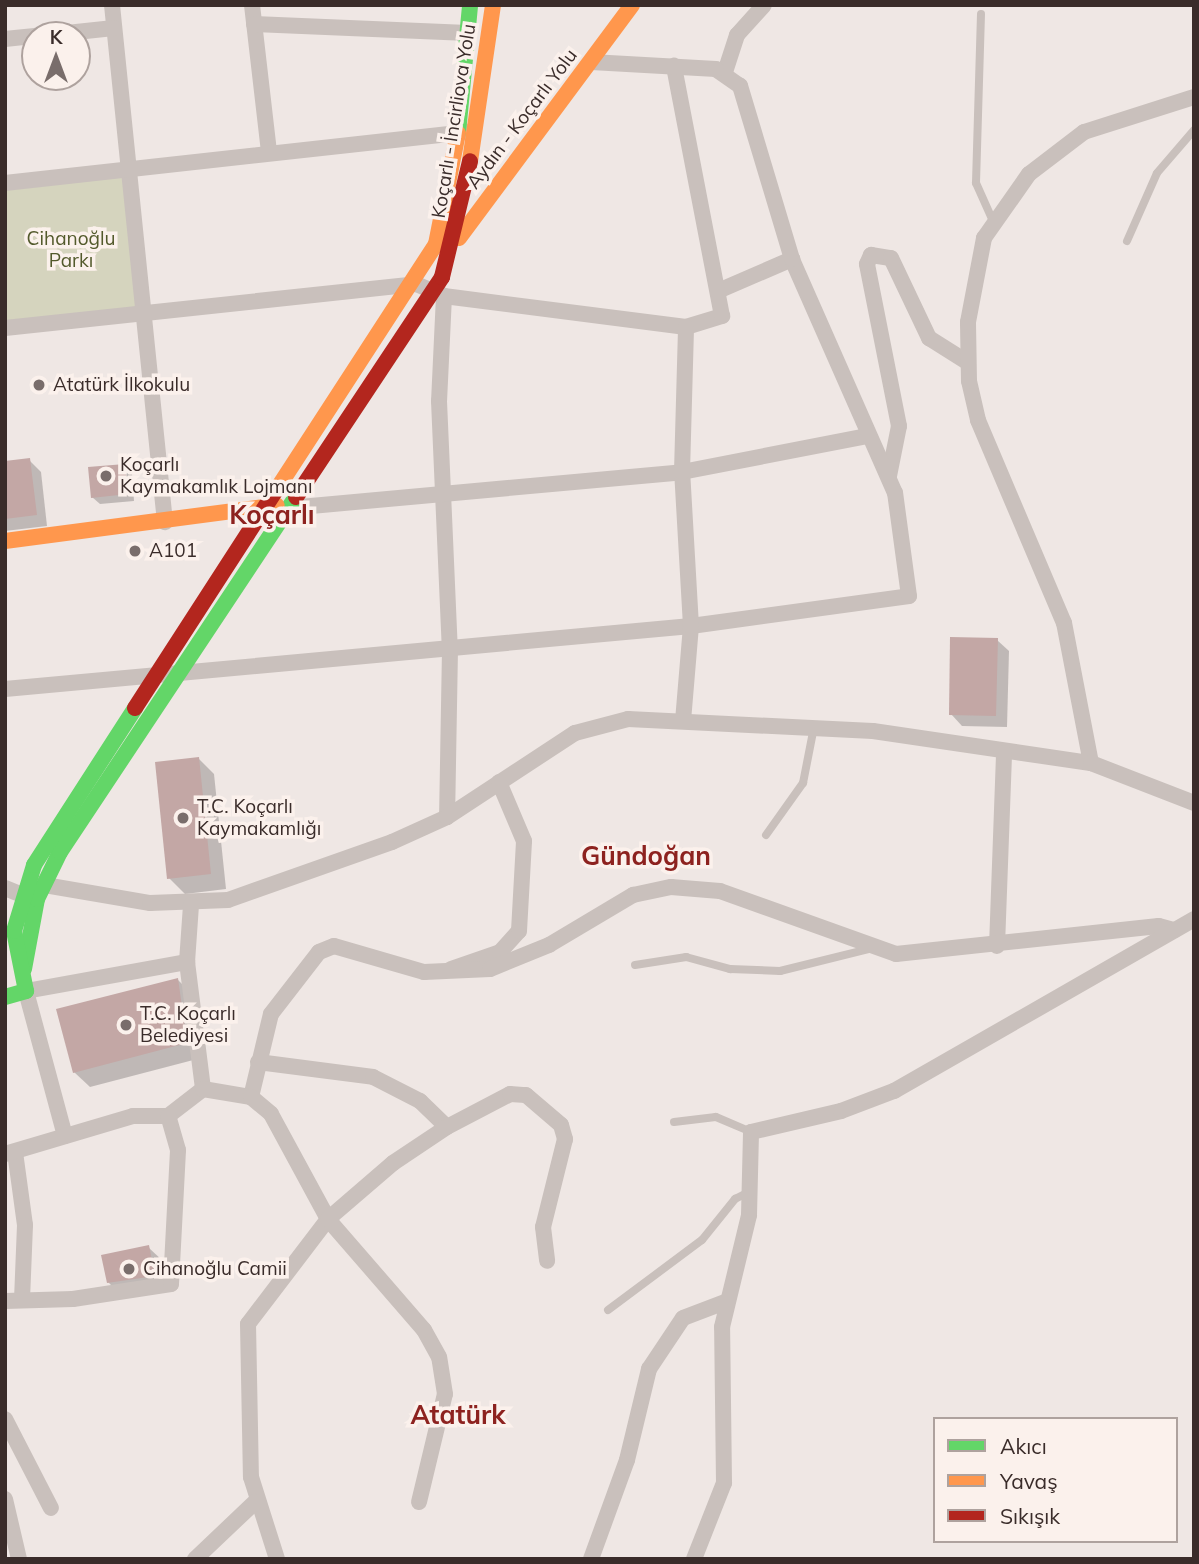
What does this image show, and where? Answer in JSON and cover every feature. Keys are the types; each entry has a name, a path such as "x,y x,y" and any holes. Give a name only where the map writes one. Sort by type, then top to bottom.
{"main road":[{"name":"Koçarlı - İncirliova Yolu","path":"23,887 255,525 416,284 436,244 458,133 470,5"},
{"name":"Koçarlı - İncirliova Yolu","path":"456,243 477,131 492,5"},
{"name":"Aydın - Koçarlı Yolu","path":"456,243 632,5"},
{"path":"24,969 14,941 23,887 183,669 275,528 438,294 456,243 436,244"},
{"path":"5,541 165,523 270,504 289,508"},
{"path":"165,523 275,528"},
{"path":"5,997 26,991 23,887"}],"street":[{"path":"112,5 165,523"},
{"path":"251,5 269,153"},
{"path":"725,72 737,35 764,5"},
{"path":"254,24 468,33"},
{"path":"91,30 114,28"},
{"path":"5,689 157,676 183,669 450,649 691,626 909,596 889,476 867,436 792,258 742,93 725,72 674,66 591,62"},
{"path":"5,328 143,316 416,284 438,294 686,327 722,316 674,66"},
{"path":"1091,763 1064,623 985,439 967,362 968,322 993,221 1028,174 1074,138 1194,97"},
{"path":"5,183 130,172 269,153 477,131"},
{"path":"889,476 899,426 867,264 871,255 891,258 929,338 967,362"},
{"path":"718,291 792,258"},
{"path":"438,294 440,495 450,649 447,817"},
{"path":"683,720 691,626 682,472 686,327"},
{"path":"289,508 682,472 867,436"},
{"path":"23,887 191,905 275,886 447,817 499,782 599,724 683,720 814,727 1091,763 1194,803"},
{"path":"997,946 1004,753"},
{"path":"448,974 500,952 519,931 524,841 499,782"},
{"path":"251,1097 271,1014 326,947 448,974 491,969 548,945 634,895 671,887 720,891 784,911 869,949 911,954 1159,926 1174,930"},
{"path":"191,905 187,962 203,1089"},
{"path":"694,1559 724,1483 724,1302 746,1238 751,1132 841,1111 894,1091 1194,919"},
{"path":"65,1136 26,991 187,962"},
{"path":"258,1062 373,1077 420,1101 447,1127"},
{"path":"22,1299 25,1225 10,1153 133,1116 168,1116 203,1089 251,1097 271,1114 328,1219 424,1330 439,1357 445,1394 419,1502"},
{"path":"277,1559 255,1502 248,1324 328,1219 393,1163 447,1127 518,1094 537,1100 561,1125 566,1149 545,1215 547,1261"},
{"path":"5,1301 74,1299 171,1284 178,1150 168,1116"},
{"path":"591,1559 627,1460 649,1369 683,1318 724,1302"},
{"path":"5,1419 51,1508"},
{"path":"5,1499 19,1559"},
{"path":"195,1559 255,1502"}],"lane":[{"path":"981,14 976,183 993,221"},
{"path":"1127,240 1157,173 1194,130"},
{"path":"766,835 803,783 814,727"},
{"path":"635,965 685,957 730,969 780,971 869,949"},
{"path":"674,1122 716,1117 751,1132"},
{"path":"608,1310 702,1240 734,1199 749,1192"}],"green space":[{"name":"Cihanoğlu Parkı","path":"130,172 143,316 5,328 5,183"}],"building":[{"path":"30,458 37,515 5,519 5,461"},
{"name":"Koçarlı Kaymakamlık Lojmanı","path":"125,464 128,494 91,498 88,467"},
{"path":"950,637 998,638 996,716 949,715"},
{"name":"T.C. Koçarlı Kaymakamlığı","path":"199,757 211,874 167,879 155,762"},
{"name":"T.C. Koçarlı Belediyesi","path":"178,978 187,1043 73,1073 56,1009"},
{"name":"Cihanoğlu Camii","path":"149,1245 155,1276 107,1283 101,1255"}],"traffic: fast":[{"path":"458,133 470,5"},
{"path":"24,969 37,899 60,852 296,497"},
{"path":"5,997 26,991 14,931 34,865 135,708"}],"traffic: slow":[{"path":"470,161 493,5"},
{"path":"459,238 632,5"},
{"path":"275,492 436,244 458,133"},
{"path":"5,541 277,505"}],"traffic: jam":[{"path":"296,497 442,277 470,161"},
{"path":"135,708 275,492"}],"place":[{"name":"Atatürk İlkokulu","path":"39,385"},
{"name":"Koçarlı Kaymakamlık Lojmanı","path":"106,476"},
{"name":"A101","path":"135,551"},
{"name":"T.C. Koçarlı Kaymakamlığı","path":"183,818"},
{"name":"T.C. Koçarlı Belediyesi","path":"126,1025"},
{"name":"Cihanoğlu Camii","path":"129,1269"}],"district":[{"name":"Koçarlı","path":"272,515"},
{"name":"Gündoğan","path":"646,856"},
{"name":"Atatürk","path":"458,1415"}]}
